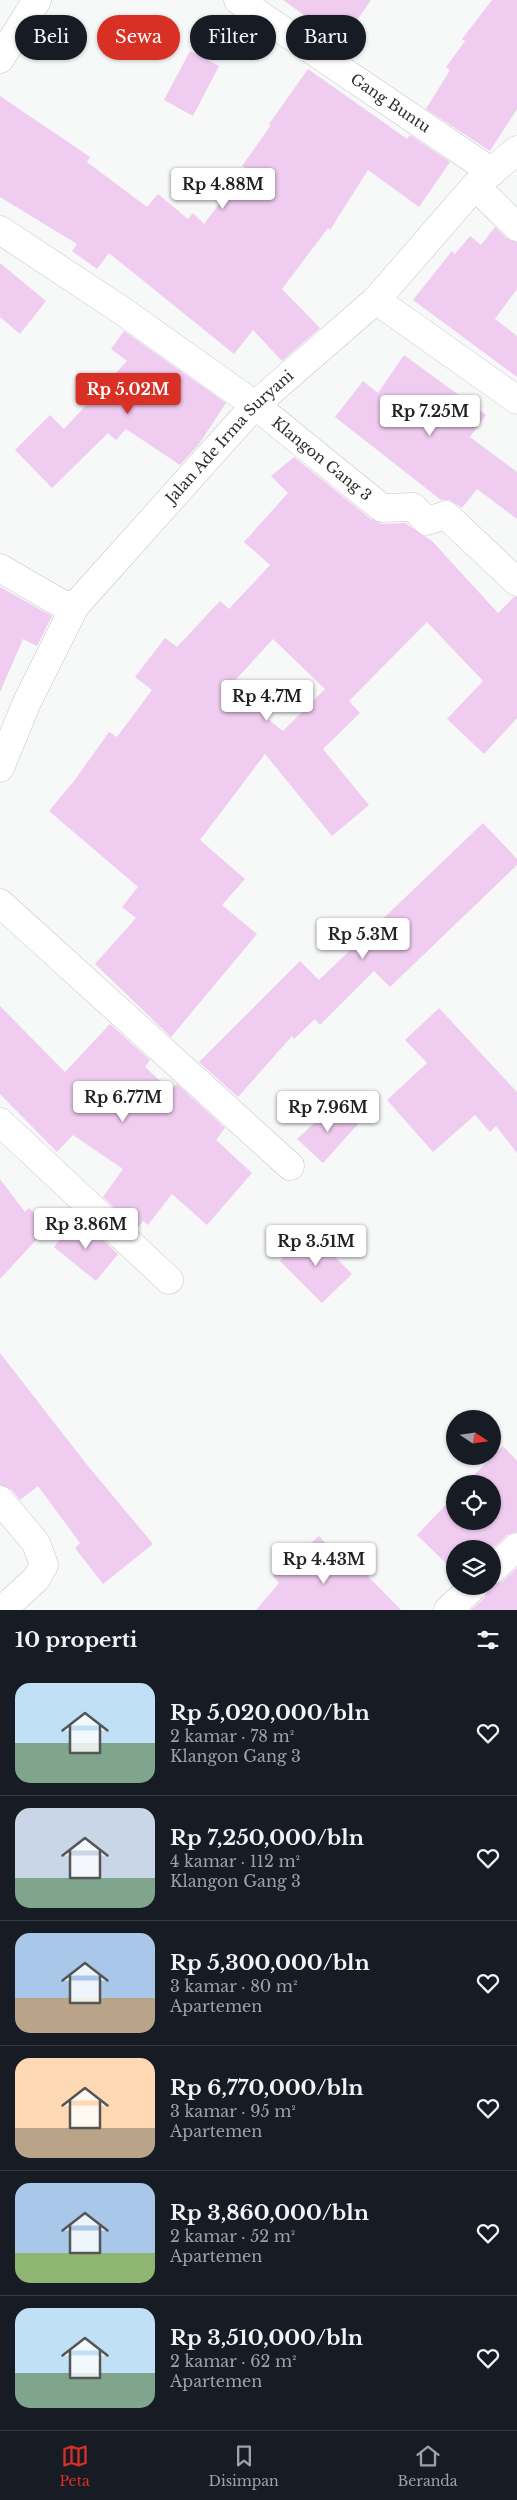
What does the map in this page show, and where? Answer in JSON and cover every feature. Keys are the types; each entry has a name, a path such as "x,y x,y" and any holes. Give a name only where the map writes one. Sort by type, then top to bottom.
{"street":[{"path":"0,59 37,0"},
{"name":"Gang Buntu","path":"238,0 483,179 517,226"},
{"name":"Jalan Ade Irma Suryani","path":"0,768 27,702 75,606 255,405 376,300 483,179 517,150"},
{"name":"Klangon Gang 3","path":"0,230 121,310 255,405 382,508 413,507 427,522 446,515 517,582"},
{"path":"376,300 517,400"},
{"path":"0,568 62,604 75,606"},
{"path":"0,903 290,1166"},
{"path":"0,1122 169,1280"},
{"path":"0,1500 36,1543 44,1565 36,1579 2,1610"},
{"path":"501,1562 517,1547"},
{"path":"448,1610 464,1595"}],"building":[{"path":"283,0 371,0 361,15 304,15"},
{"path":"492,0 517,0 517,109 490,151 426,109 450,70 446,67 465,41 462,39"},
{"path":"190,51 190,60 207,60 219,66 193,116 164,100"},
{"path":"308,69 407,139 410,135 450,162 419,207 368,170 330,230 328,228 282,289 320,328 282,361 253,330 234,354 109,253 97,269 72,251 77,244 0,197 0,96 90,157 87,162 147,207 158,194 188,219 193,213 204,224 246,168 242,166"},
{"path":"495,227 506,238 517,242 517,289 495,319 517,336 517,377 413,300 452,251 455,254 470,236 481,245"},
{"path":"0,263 46,301 20,334 0,317"},
{"path":"124,331 226,403 199,444 180,465 126,429 116,440 108,433 52,488 15,450 50,415 64,429 127,361 111,349"},
{"path":"404,355 486,415 470,437 517,472 517,519 477,489 462,508 450,500 441,500 335,417 363,381 378,393"},
{"path":"294,457 372,520 382,524 405,523 432,541 498,613 514,597 517,597 517,718 484,754 447,719 483,681 427,622 349,701 360,713 323,749 369,805 332,836 265,754 200,840 245,879 222,905 257,934 171,1037 95,964 136,918 122,907 138,887 49,811 74,781 109,732 117,737 152,690 135,677 165,638 177,647 220,601 229,609 270,565 244,542 288,493 271,476","holes":["273,639 325,689 283,731 228,688"]},
{"path":"0,587 52,616 37,646 23,639 0,692"},
{"path":"483,823 517,859 517,865 390,987 374,971 320,1025 315,1019 294,1039 292,1036 238,1097 199,1062 300,961 319,980"},
{"path":"0,1006 65,1072 110,1024 150,1060 145,1067 170,1090 177,1084 225,1128 216,1140 252,1173 207,1225 172,1194 148,1225 143,1221 137,1229 103,1197 123,1169 73,1135 57,1152 0,1094"},
{"path":"439,1008 517,1092 517,1153 496,1126 490,1132 475,1115 433,1152 387,1100 427,1063 405,1040"},
{"path":"335,1104 358,1124 323,1163 297,1139"},
{"path":"0,1179 25,1212 29,1208 48,1227 0,1279"},
{"path":"75,1222 81,1226 84,1222 118,1254 96,1281 54,1247"},
{"path":"309,1231 352,1274 322,1303 280,1261"},
{"path":"0,1353 88,1466 153,1544 103,1584 75,1548 80,1543 38,1486 20,1500 12,1490 0,1485"},
{"path":"503,1446 517,1461 517,1532 507,1535 501,1541 446,1540 446,1563 417,1535 446,1504 446,1530 501,1530 501,1475 474,1475 484,1465 501,1465 501,1448"},
{"path":"319,1536 350,1571 356,1564 401,1610 256,1610 279,1583 273,1576"},
{"path":"517,1568 517,1610 471,1610 486,1595 501,1595 502,1582"}]}
